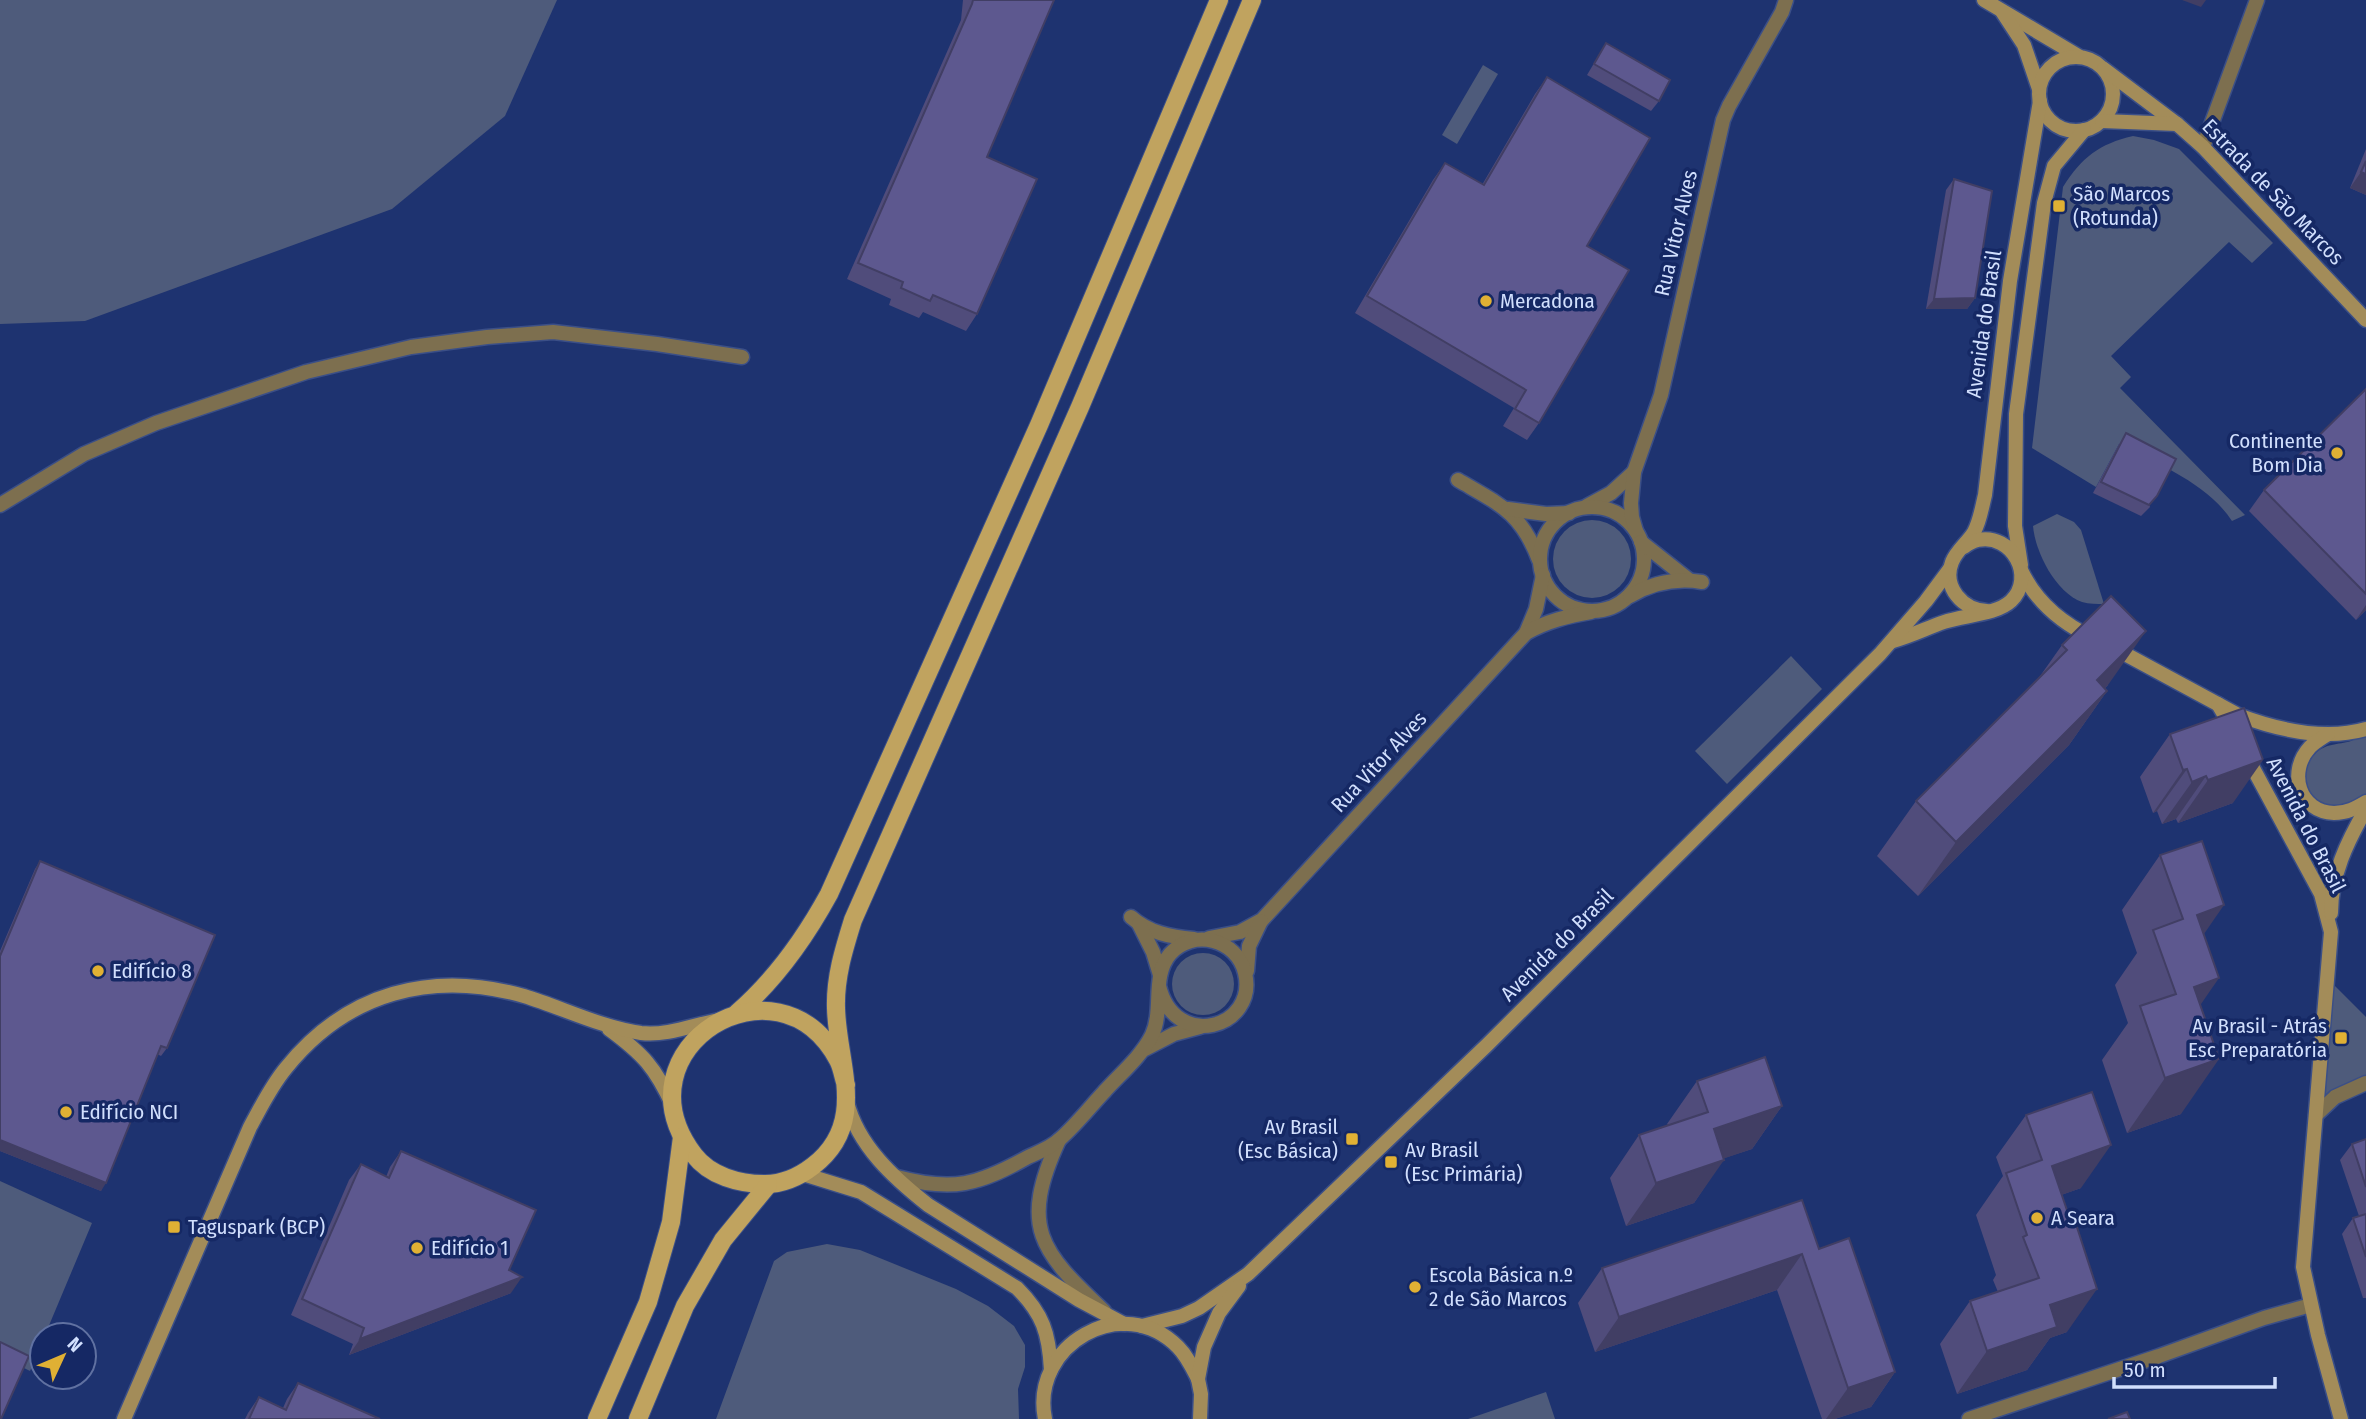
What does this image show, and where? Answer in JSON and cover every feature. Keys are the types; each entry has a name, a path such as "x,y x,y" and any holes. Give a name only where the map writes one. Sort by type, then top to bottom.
{"main road":[{"path":"1219,0 1039,425 829,894 788,958 753,999 699,1035 683,1056 674,1080 673,1106 682,1137 697,1158 718,1174 742,1183 768,1185 786,1181 803,1174 821,1160 835,1142 844,1122 846,1092 836,1009 838,977 853,920 1075,419 1252,0"},
{"path":"728,1016 761,1010 785,1015 807,1025 826,1041 839,1062 846,1092"},
{"path":"597,1419 648,1302 671,1222 682,1137"},
{"path":"638,1419 685,1306 723,1240 768,1185"}],"street":[{"name":"Rua Vitor Alves","path":"1143,1050 1174,1034 1227,1020 1235,1012 1241,1003 1246,981 1249,946 1262,920 1526,633 1542,623 1561,617 1604,610 1626,599 1641,579 1644,554 1632,517 1634,472 1661,395 1723,120 1784,6 1797,0"},
{"path":"1984,0 2080,57"},
{"path":"2203,146 2257,0"},
{"path":"2000,9 2024,45 2035,73 2039,95 2044,112 2051,121 2072,131 2093,127 2102,121 2112,105 2113,96 2112,86 2104,69 2089,59 2080,57 2069,57 2049,69 2042,78 2039,95"},
{"name":"Estrada de São Marcos","path":"2104,69 2203,146 2366,320"},
{"name":"Avenida do Brasil","path":"1961,548 1974,532 1984,495 2010,281 2039,95"},
{"name":"Estrada de São Marcos","path":"2102,121 2177,124"},
{"name":"Avenida do Brasil","path":"2084,130 2054,166 2044,203 2016,414 2015,526 2021,568 2029,587 2039,600 2067,624 2218,704 2321,894 2331,932 2303,1267 2341,1419"},
{"path":"0,505 84,454 156,423 306,372 411,347 509,334 553,332 742,357"},
{"name":"Rua Vitor Alves","path":"1526,633 1536,609 1541,552 1550,529 1575,511 1611,493 1634,472"},
{"path":"1458,480 1508,509 1546,514 1593,507 1617,513 1638,536 1696,581 1669,581 1647,587 1626,599"},
{"path":"1508,509 1531,540 1541,570 1556,597 1567,605 1591,612"},
{"path":"1892,642 1945,622 2005,607 2014,598 2022,581 2021,568 2014,552 2003,543 1992,539 1977,540 1961,548 1952,560 1949,580 1955,595 1965,605 1977,611 1987,611"},
{"name":"Avenida do Brasil","path":"1142,1326 1182,1316 1199,1308 1248,1274 1487,1045 1892,642 1950,570"},
{"path":"2218,704 2258,723 2328,734 2366,729"},
{"path":"2328,734 2311,746 2301,759 2297,774 2302,795 2324,811 2349,811 2366,802"},
{"path":"2331,932 2334,876 2346,846 2366,809"},
{"path":"1206,1027 1184,1022 1167,1008 1153,952 1135,920 1165,935 1216,941 1234,952 1245,971 1246,981"},
{"name":"Rua Vitor Alves","path":"897,1177 924,1184 957,1185 1000,1172 1059,1140 1143,1050 1157,1021 1159,981 1164,962 1172,951 1183,944 1200,939 1240,932 1262,920"},
{"path":"124,1419 250,1127 269,1092 284,1069 319,1033 344,1015 373,1000 403,990 456,985 497,989 605,1026 642,1033 662,1033 728,1016"},
{"path":"605,1026 632,1046 660,1076 673,1106"},
{"path":"2316,1115 2335,1097 2366,1083"},
{"path":"846,1092 856,1129 866,1145 929,1205 1079,1300 1124,1324"},
{"name":"Rua Vitor Alves","path":"1059,1140 1041,1186 1038,1205 1041,1235 1052,1258 1066,1276 1108,1315"},
{"path":"803,1174 861,1192 1017,1288 1034,1306 1043,1323 1050,1344 1051,1370"},
{"name":"Avenida do Brasil","path":"1200,1419 1201,1394 1198,1379 1204,1347 1219,1313 1248,1274"},
{"path":"1969,1419 2160,1356 2264,1318 2311,1305"},
{"path":"1043,1419 1043,1399 1051,1370 1063,1351 1080,1336 1101,1327 1124,1324 1142,1326 1161,1334 1177,1346 1198,1379"}],"shaded area":[{"path":"0,0 557,0 505,116 392,209 85,321 0,324"},
{"path":"1483,65 1498,74 1457,144 1442,135"},
{"path":"2133,136 2179,149 2273,243 2252,263 2229,242 2111,356 2131,377 2120,388 2245,515 2232,521 2222,508 2196,485 2119,444 2096,487 2032,448 2063,187 2092,153 2110,143"},
{"path":"2057,514 2074,522 2081,530 2104,604 2085,603 2073,597 2048,570 2038,548 2033,526"},
{"path":"1592,520 1607,523 1619,532 1628,544 1631,559 1628,574 1619,586 1607,595 1592,598 1577,595 1565,586 1556,574 1553,559 1556,544 1565,532 1577,523"},
{"path":"1791,656 1822,689 1727,784 1695,751"},
{"path":"2366,734 2366,794 2342,808 2322,807 2314,801 2305,783 2308,763 2323,748"},
{"path":"1197,953 1209,953 1225,962 1232,972 1232,996 1225,1006 1209,1015 1197,1015 1186,1010 1177,1001 1172,990 1172,978 1177,967 1186,958"},
{"path":"2328,979 2366,1017 2366,1083 2316,1115"},
{"path":"0,1181 92,1223 51,1321 28,1321 28,1370 0,1356"},
{"path":"827,1244 860,1250 956,1289 988,1306 1014,1326 1025,1345 1025,1367 1018,1389 1019,1419 716,1419 774,1261 787,1252"},
{"path":"1546,1392 1555,1419 1468,1419"}],"building":[{"path":"973,0 1054,0 987,157 1037,179 977,314 933,295 930,301 901,288 903,282 858,263"},
{"path":"1606,43 1670,80 1659,101 1594,64"},
{"path":"1547,77 1650,138 1587,246 1629,270 1539,423 1515,409 1526,390 1367,296 1445,163 1484,185"},
{"path":"2366,161 2366,174 2361,172"},
{"path":"1954,179 1992,191 1975,298 1934,299"},
{"name":"Continente Bom Dia","path":"2366,389 2366,594 2264,490"},
{"path":"2126,433 2176,459 2157,496 2149,505 2101,482"},
{"path":"2111,596 2146,631 2097,680 2107,691 1956,842 1916,801 2067,650 2062,645"},
{"path":"2244,708 2263,760 2208,780 2206,776 2192,782 2187,769 2183,770 2170,734"},
{"path":"2202,841 2224,905 2197,915 2219,978 2194,987 2219,1059 2165,1078 2140,1006 2176,994 2153,930 2183,919 2160,855"},
{"path":"40,861 215,935 167,1048 161,1046 106,1183 0,1140 0,956"},
{"path":"1765,1057 1782,1106 1714,1129 1724,1160 1656,1183 1639,1135 1708,1112 1697,1081"},
{"path":"2092,1092 2111,1145 2052,1166 2070,1219 2074,1218 2097,1289 2050,1305 2057,1327 1987,1351 1970,1301 2039,1278 2023,1237 2027,1235 2006,1173 2042,1160 2026,1115"},
{"path":"2366,1139 2366,1187 2352,1144"},
{"name":"Edifício 1","path":"401,1151 536,1210 509,1270 522,1277 360,1339 364,1328 302,1299 361,1164 389,1178"},
{"path":"1802,1200 1819,1249 1849,1238 1895,1372 1848,1388 1802,1254 1619,1317 1602,1268"},
{"path":"2366,1214 2366,1257 2353,1218"},
{"path":"0,1342 28,1356 28,1358 0,1419"},
{"path":"298,1383 380,1419 249,1419 259,1397 286,1410"},
{"path":"2127,1412 2130,1419 2108,1419"}],"place":[{"name":"São Marcos (Rotunda)","path":"2059,206"},
{"name":"Mercadona","path":"1486,301"},
{"name":"Continente Bom Dia","path":"2337,453"},
{"name":"Edifício 8","path":"98,971"},
{"name":"Av Brasil - Atrás Esc Preparatória","path":"2341,1038"},
{"name":"Edifício NCI","path":"66,1112"},
{"name":"Av Brasil (Esc Básica)","path":"1352,1139"},
{"name":"Av Brasil (Esc Primária)","path":"1391,1162"},
{"name":"A Seara","path":"2037,1218"},
{"name":"Taguspark (BCP)","path":"174,1227"},
{"name":"Edifício 1","path":"417,1248"},
{"name":"Escola Básica n.º 2 de São Marcos","path":"1415,1287"}]}
